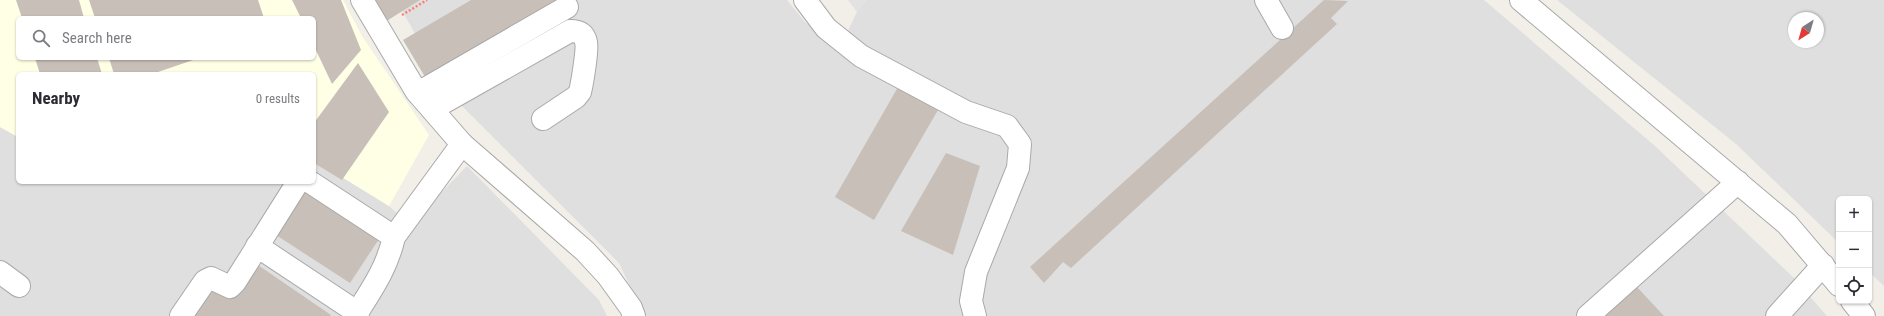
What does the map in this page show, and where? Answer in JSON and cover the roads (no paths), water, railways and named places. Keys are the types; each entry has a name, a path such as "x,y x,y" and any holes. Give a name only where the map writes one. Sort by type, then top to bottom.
{"street":[{"path":"362,0 425,101 462,144 585,251 608,276 631,308 634,316"},
{"path":"805,0 826,28 861,56 966,112 1006,126 1020,144 1018,168 976,272 971,301 975,316"},
{"path":"1266,0 1282,28"},
{"path":"1521,0 1787,224 1836,281"},
{"path":"425,101 567,7"},
{"path":"425,101 570,31 578,31 587,42 580,92 576,97 543,119"},
{"path":"257,246 356,314 382,275 391,253 394,237 462,144"},
{"path":"1588,316 1738,182"},
{"path":"181,316 206,281 211,278 230,286 297,184"},
{"path":"313,184 394,237"},
{"path":"1777,316 1823,265"},
{"path":"0,272 20,286"},
{"path":"1854,304 1864,316"}]}
